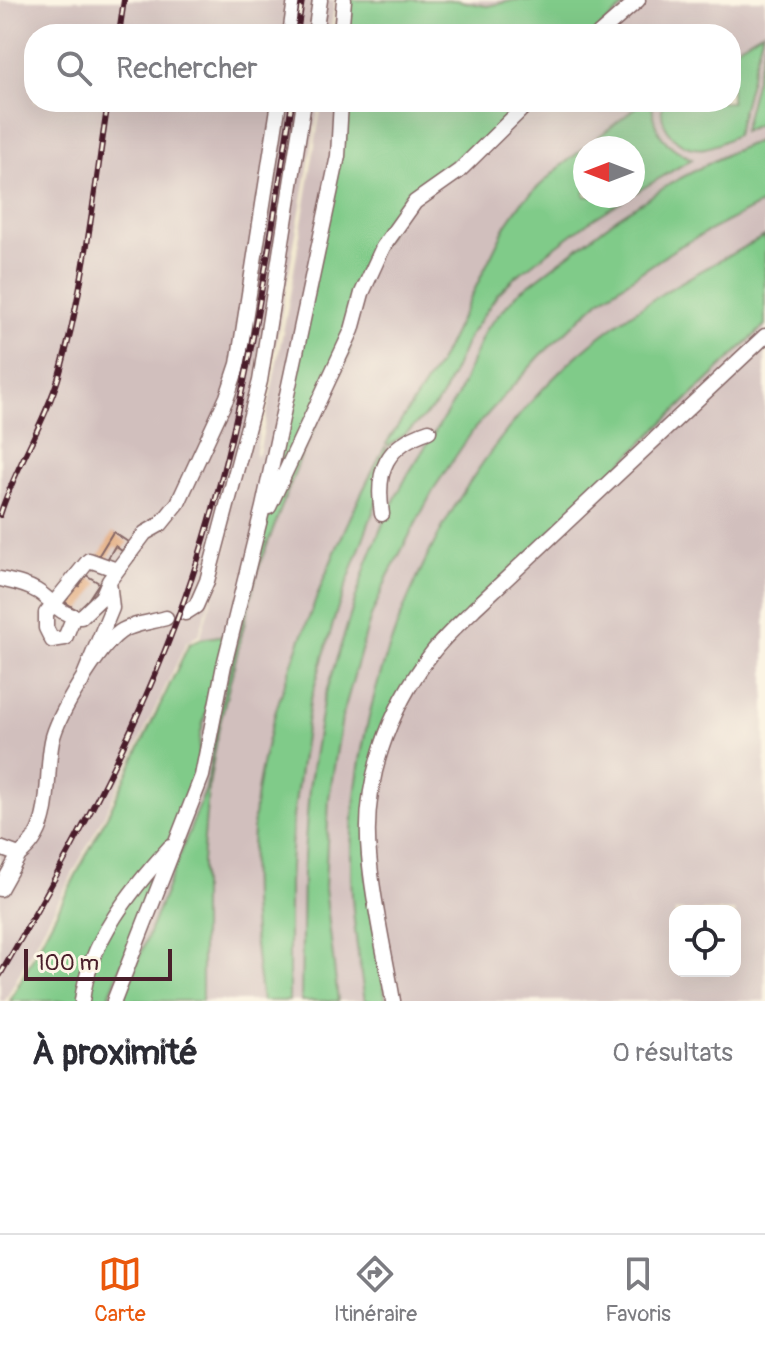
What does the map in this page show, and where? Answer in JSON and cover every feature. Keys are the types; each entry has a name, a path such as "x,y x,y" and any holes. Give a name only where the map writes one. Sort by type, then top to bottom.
{"lane":[{"path":"291,24 295,0"},
{"path":"316,24 320,0"},
{"path":"342,24 344,0"},
{"path":"610,24 638,0"},
{"path":"0,579 29,586 60,612 81,617 102,597 113,575 145,533 161,524 178,503 227,397 238,364 277,112"},
{"path":"185,613 196,606 207,581 260,381 302,112"},
{"path":"114,1001 202,776 338,156 340,112"},
{"path":"261,515 277,491 333,373 352,330 362,293 383,247 415,202 459,171 519,112"},
{"path":"393,1001 368,854 368,804 388,727 411,683 433,651 474,609 765,336"},
{"path":"382,514 380,484 388,456 402,442 429,431"},
{"path":"74,616 65,638 52,640 46,628 46,613 89,560 113,575"},
{"path":"81,683 112,608 113,575"},
{"path":"0,889 19,855 29,848 40,831 52,739 65,705 121,631 166,618"},
{"path":"82,1001 94,959 108,929 127,898 176,841"},
{"path":"0,848 19,855"}],"shaded area":[{"path":"0,0 335,0 331,24 24,24 24,112 318,112 255,457 259,453 289,301 320,112 741,112 741,24 335,24 339,0 765,0 765,1001 10,1001 112,806 189,644 200,638 242,495 199,635 187,642 108,808 5,1001 0,1001"}],"green space":[{"path":"350,0 455,0 487,6 515,0 631,0 604,24 346,24"},
{"path":"763,31 736,135 705,148 679,142 667,128 662,112 741,112 741,44"},
{"path":"765,42 765,122 743,131"},
{"path":"344,112 512,112 470,155 403,209 362,275 353,309 349,354 301,456 257,572 219,727 208,791 202,862 202,1001 122,1001 206,789 219,711 261,548"},
{"path":"630,112 653,112 662,137 692,159 645,187 645,136 599,136"},
{"path":"765,138 765,202 678,247 600,300 540,356 474,429 435,487 388,576 370,619 342,718 329,798 325,888 338,1001 301,1001 303,869 309,788 323,702 367,562 386,516 408,474 457,397 485,330 517,294 617,218 633,208 645,208 645,200 731,152"},
{"path":"573,157 573,208 611,208 515,277 498,294 469,336 436,405 389,446 386,444 439,363 506,225 522,202"},
{"path":"765,236 765,325 504,576 386,719 366,874 386,1001 365,1001 351,875 359,767 373,702 393,638 418,576 449,516 485,459 526,407 572,360 640,307"},
{"path":"385,447 376,504 337,610 310,702 293,817 289,883 289,1001 262,1001 252,880 255,807 263,762 281,696 322,584 351,515"},
{"path":"225,635 200,736 198,763 158,870 161,867 107,1001 10,1001 111,808 189,644"}],"building":[{"path":"113,532 128,542 122,551 115,546 107,560 99,555"},
{"path":"86,575 99,583 80,612 65,602 68,598 65,593 76,584 79,586"}],"railway":[{"path":"120,24 124,0"},
{"path":"298,24 302,0"},
{"path":"0,515 52,397 67,346 88,242 107,112"},
{"path":"0,975 106,781 153,681 192,577 240,401 290,112"}]}
